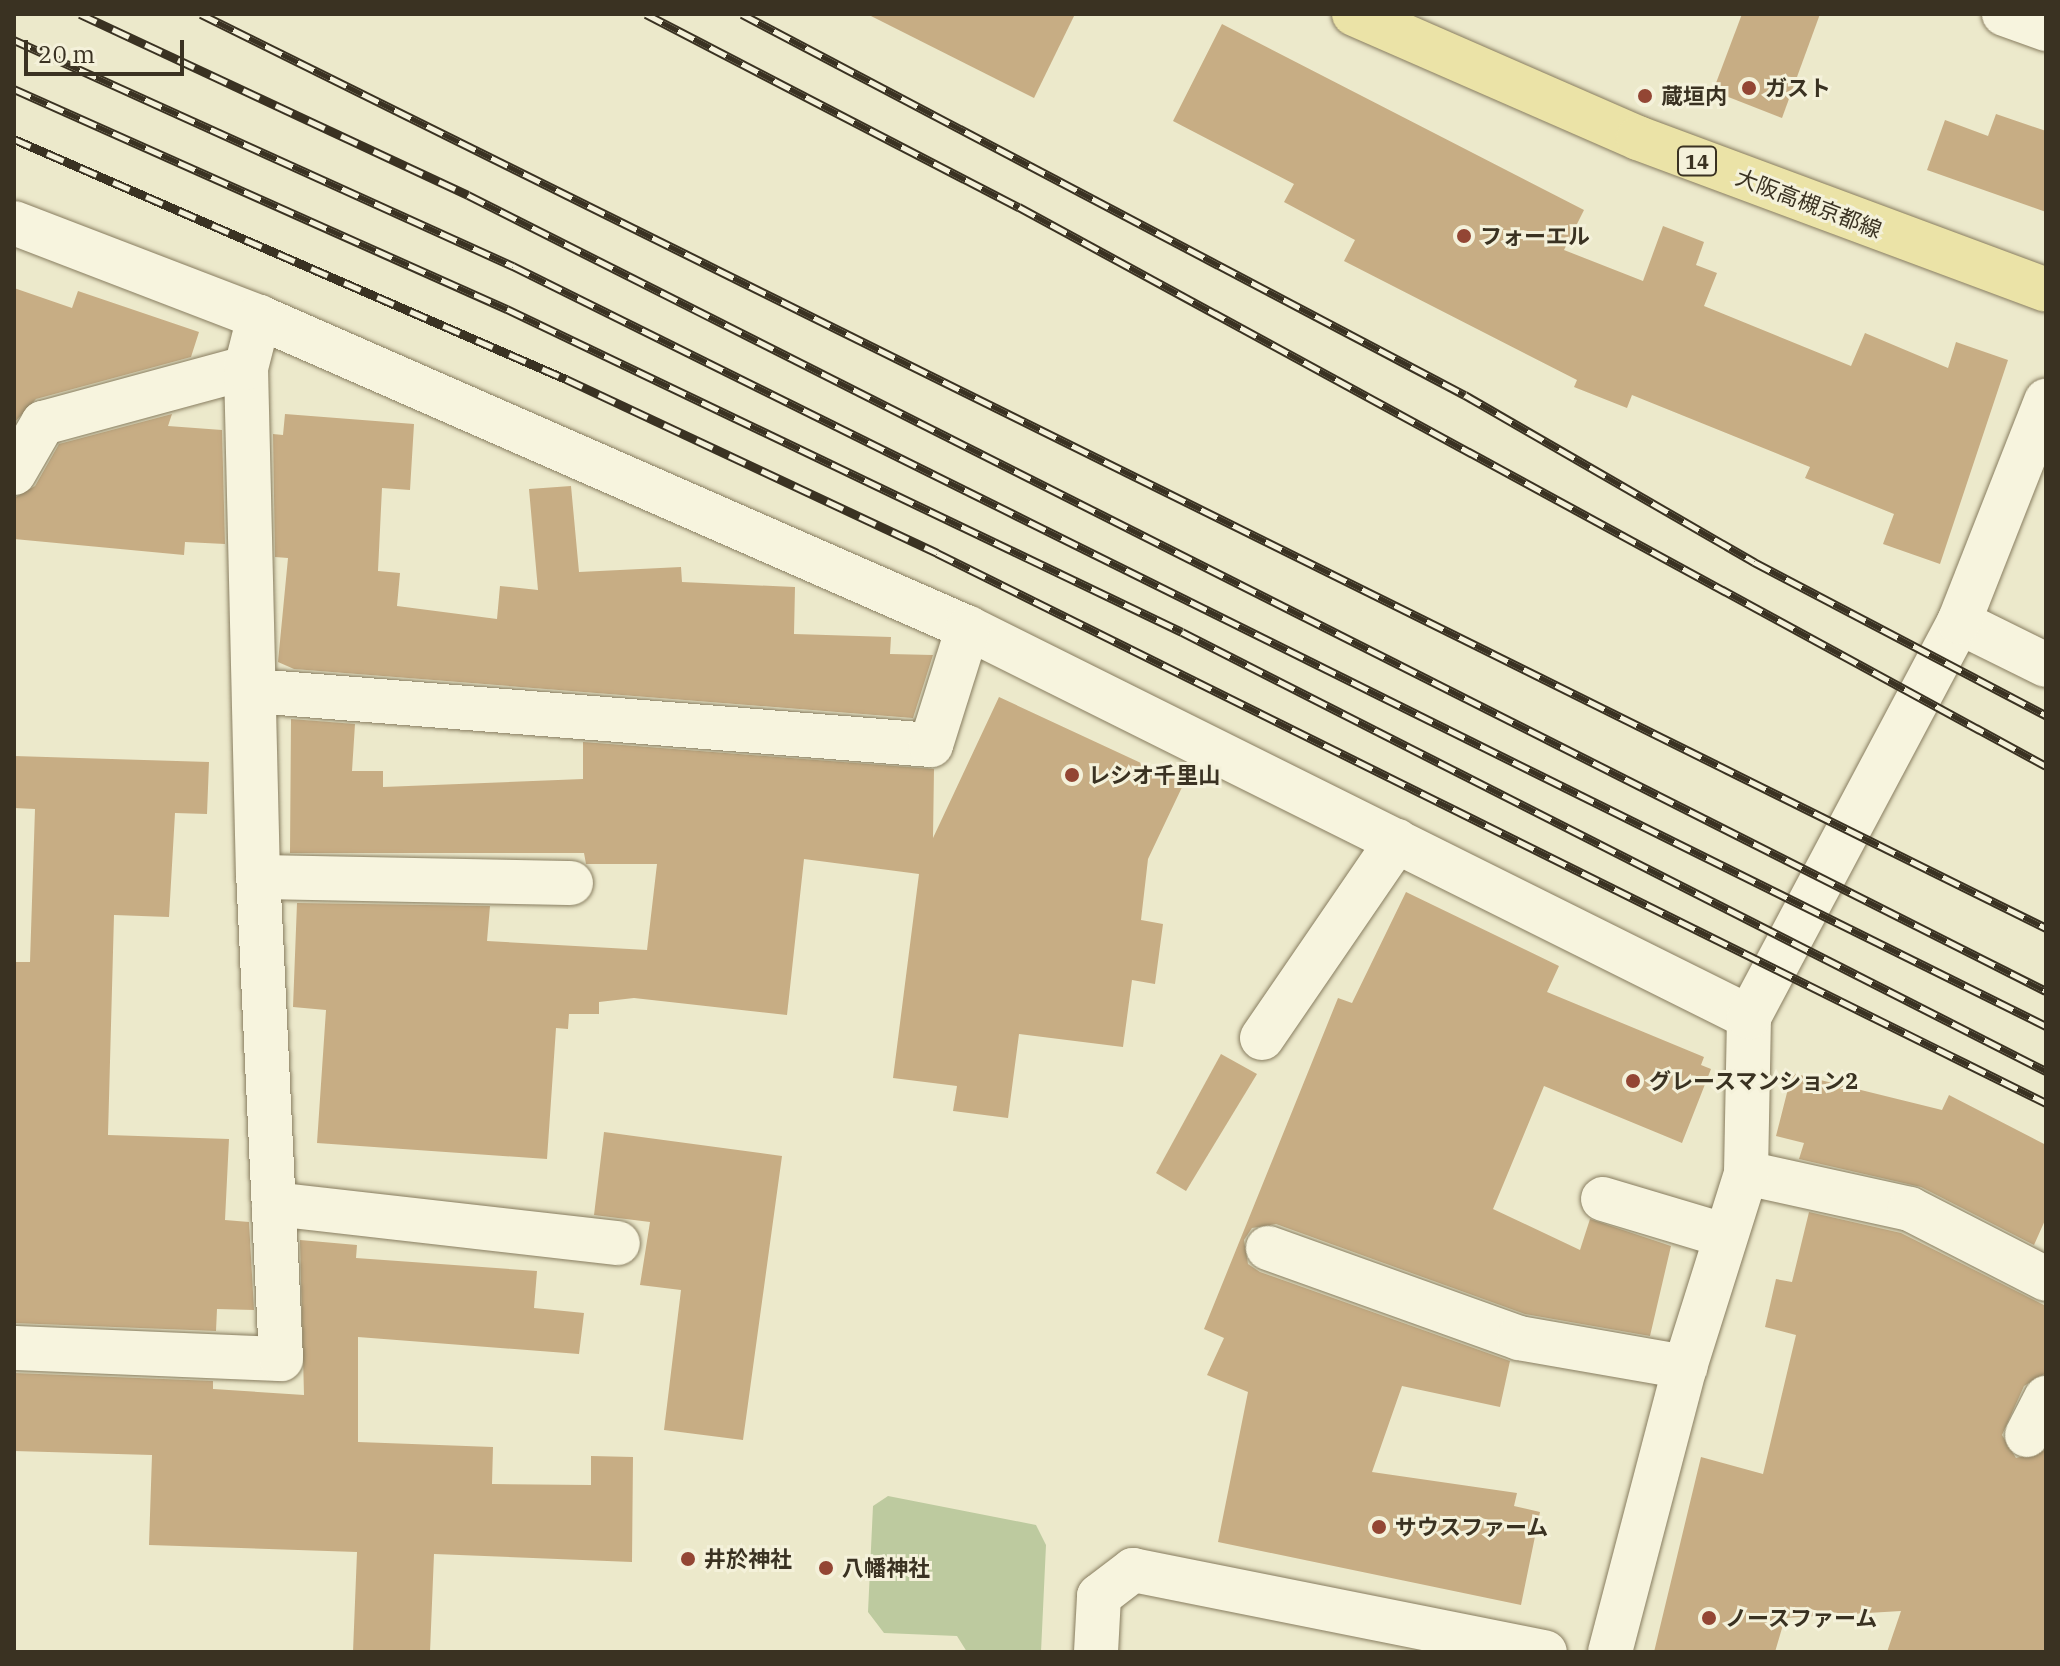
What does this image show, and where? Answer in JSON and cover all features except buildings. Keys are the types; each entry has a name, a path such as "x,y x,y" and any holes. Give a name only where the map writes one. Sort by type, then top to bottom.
{"main road":[{"name":"大阪高槻京都線","path":"1354,14 1638,138 2046,290"}],"street":[{"path":"2004,14 2046,29"},
{"path":"14,223 259,317 968,628 1749,1017"},
{"path":"14,1348 281,1359 258,877 246,368 259,317"},
{"path":"14,473 43,423 246,368"},
{"path":"1610,1652 1685,1367 1723,1235 1746,1173 1749,1017 1959,622 2046,401"},
{"path":"1959,622 2046,665"},
{"path":"254,691 931,745 968,628"},
{"path":"1262,1038 1397,841"},
{"path":"258,877 571,883"},
{"path":"1746,1173 1910,1209 2046,1279"},
{"path":"1603,1199 1723,1235"},
{"path":"274,1204 618,1243"},
{"path":"1268,1248 1519,1338 1685,1367"},
{"path":"1096,1652 1099,1596 1133,1570 1545,1652"}],"green space":[{"path":"888,1496 1036,1525 1046,1545 1041,1652 967,1652 957,1636 884,1633 868,1612 873,1506"}],"railway":[{"path":"80,14 468,195 2046,991"},
{"path":"201,14 2046,928"},
{"path":"646,14 1019,207 2046,766"},
{"path":"742,14 1465,395 1754,562 2046,715"},
{"path":"14,40 513,266 2046,1026"},
{"path":"14,89 507,309 1182,632 2046,1071"},
{"path":"14,139 566,379 937,553 2046,1103"}],"place":[{"name":"ガスト","path":"1749,88"},
{"name":"蔵垣内","path":"1645,96"},
{"name":"フォーエル","path":"1464,236"},
{"name":"レシオ千里山","path":"1072,775"},
{"name":"グレースマンション2","path":"1633,1081"},
{"name":"サウスファーム","path":"1379,1527"},
{"name":"井於神社","path":"688,1559"},
{"name":"八幡神社","path":"826,1568"},
{"name":"ノースファーム","path":"1709,1618"}]}
